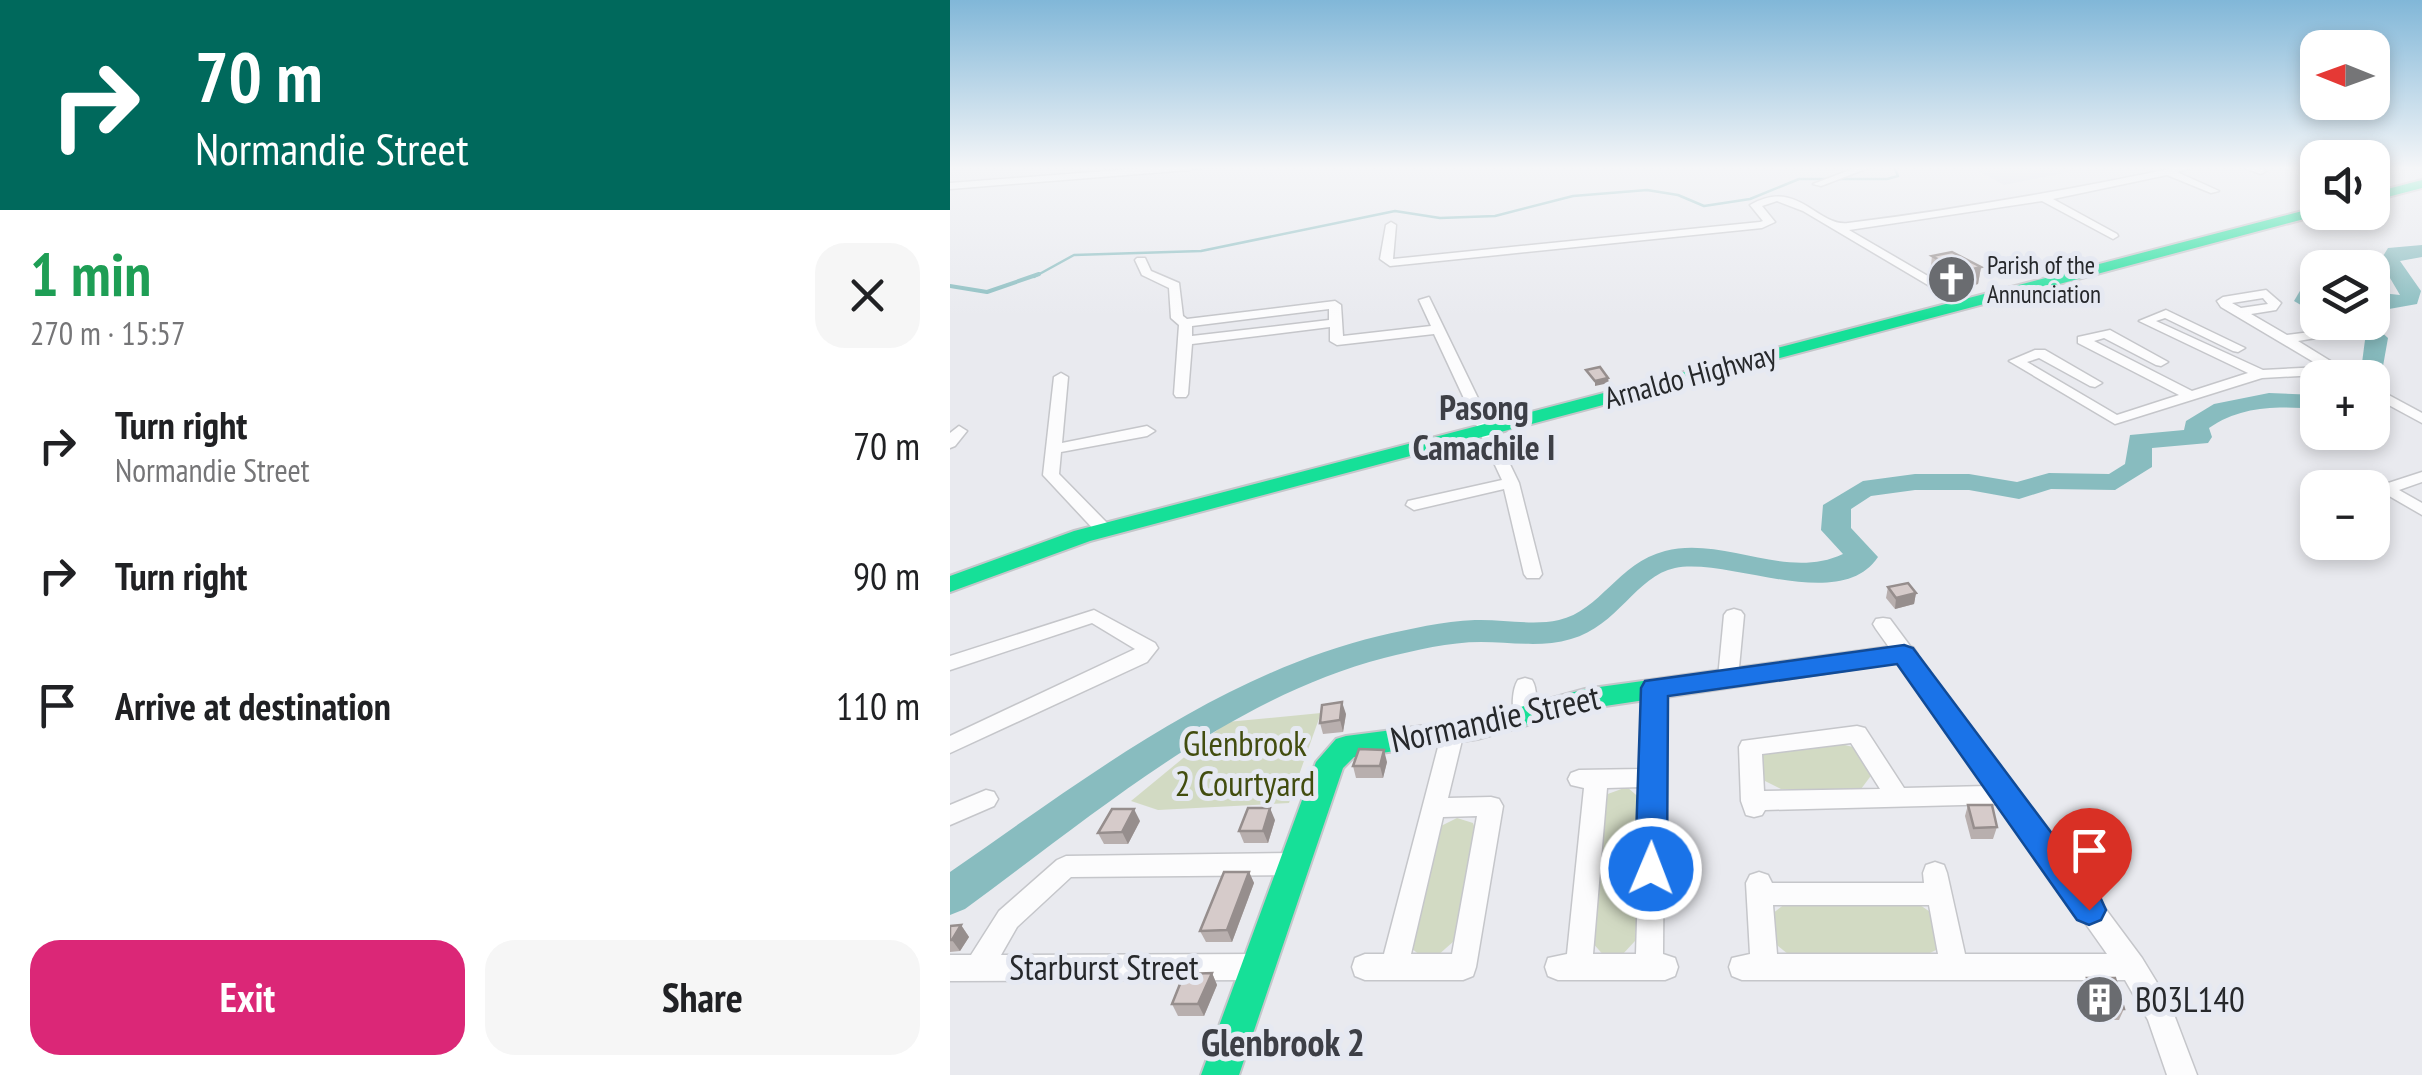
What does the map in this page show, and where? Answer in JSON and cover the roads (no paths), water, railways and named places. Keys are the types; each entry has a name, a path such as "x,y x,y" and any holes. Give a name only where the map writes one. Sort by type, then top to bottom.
{"main road":[{"name":"Arnaldo Highway","path":"950,584 1093,533 2294,217"},
{"name":"Normandie Street","path":"1294,864 1330,762 1346,747 1453,732 1655,688 1904,654"},
{"path":"1220,1075 1294,864"}],"street":[{"path":"1391,225 1386,259 1390,263 1766,224 1770,222 1766,217"},
{"path":"1820,217 1966,303"},
{"path":"1838,228 1910,217"},
{"path":"2076,217 2113,236"},
{"path":"1141,260 1146,274 1175,286 1178,318 1186,323 1336,305"},
{"path":"1333,285 1335,337 1344,342 1440,329"},
{"path":"1425,300 1511,483 1532,574"},
{"path":"2240,312 2321,360"},
{"path":"2216,354 2238,348 2166,314 2144,320 2216,354 2261,374"},
{"path":"1181,394 1186,323"},
{"path":"1186,341 1333,323"},
{"path":"2286,339 2300,337"},
{"path":"2139,369 2191,396"},
{"path":"2068,392 2116,420 2261,374 2300,374"},
{"path":"1061,378 1052,475 1093,533"},
{"path":"2390,401 2422,419"},
{"path":"1054,449 1148,431"},
{"path":"2422,477 2385,489 2422,510"},
{"path":"1414,505 1511,483"},
{"path":"1728,678 1734,615"},
{"path":"950,663 1094,616 1148,648 1140,657 950,745"},
{"path":"1883,624 2132,967 2160,1014 2182,1075"},
{"path":"1524,714 1525,684"},
{"path":"1653,778 1588,779 1568,967 1657,967 1655,688"},
{"path":"1394,967 1453,732"},
{"path":"1897,797 1856,734 1750,747 1753,806 2004,795"},
{"path":"950,815 986,799"},
{"path":"1365,967 1463,967 1491,806 1434,808"},
{"path":"979,967 1008,919 1066,867 1294,864"},
{"path":"1954,967 1937,883 1759,888 1753,967 1954,967 2132,967"},
{"name":"Starburst Street","path":"950,968 1258,967"}],"waterway":[{"path":"1034,277 1074,255 1201,251 1365,217"},
{"path":"1435,217 1463,217"},
{"path":"2390,261 2395,252 2422,251"},
{"path":"2390,261 2394,274 2411,291 2410,300 2390,303"},
{"path":"950,286 987,292 1039,274"},
{"path":"2372,360 2376,340"},
{"path":"950,896 1153,754 1207,721 1318,667 1374,649 1446,634 1561,631 1594,617 1638,574 1671,559 1720,559 1792,572 1816,573 1839,568 1863,557 1836,530 1837,505 1863,489 1915,482 1969,482 2019,491 2049,481 2115,482 2138,467 2139,441 2199,437 2195,426 2238,405 2300,401"}],"place":[{"name":"Parish of the Annunciation","path":"1952,279"},
{"name":"B03L140","path":"2100,999"}],"district":[{"name":"Pasong Camachile I","path":"1484,427"},
{"name":"Glenbrook 2","path":"1283,1041"}],"park label":[{"name":"Glenbrook 2 Courtyard","path":"1245,763"}]}
